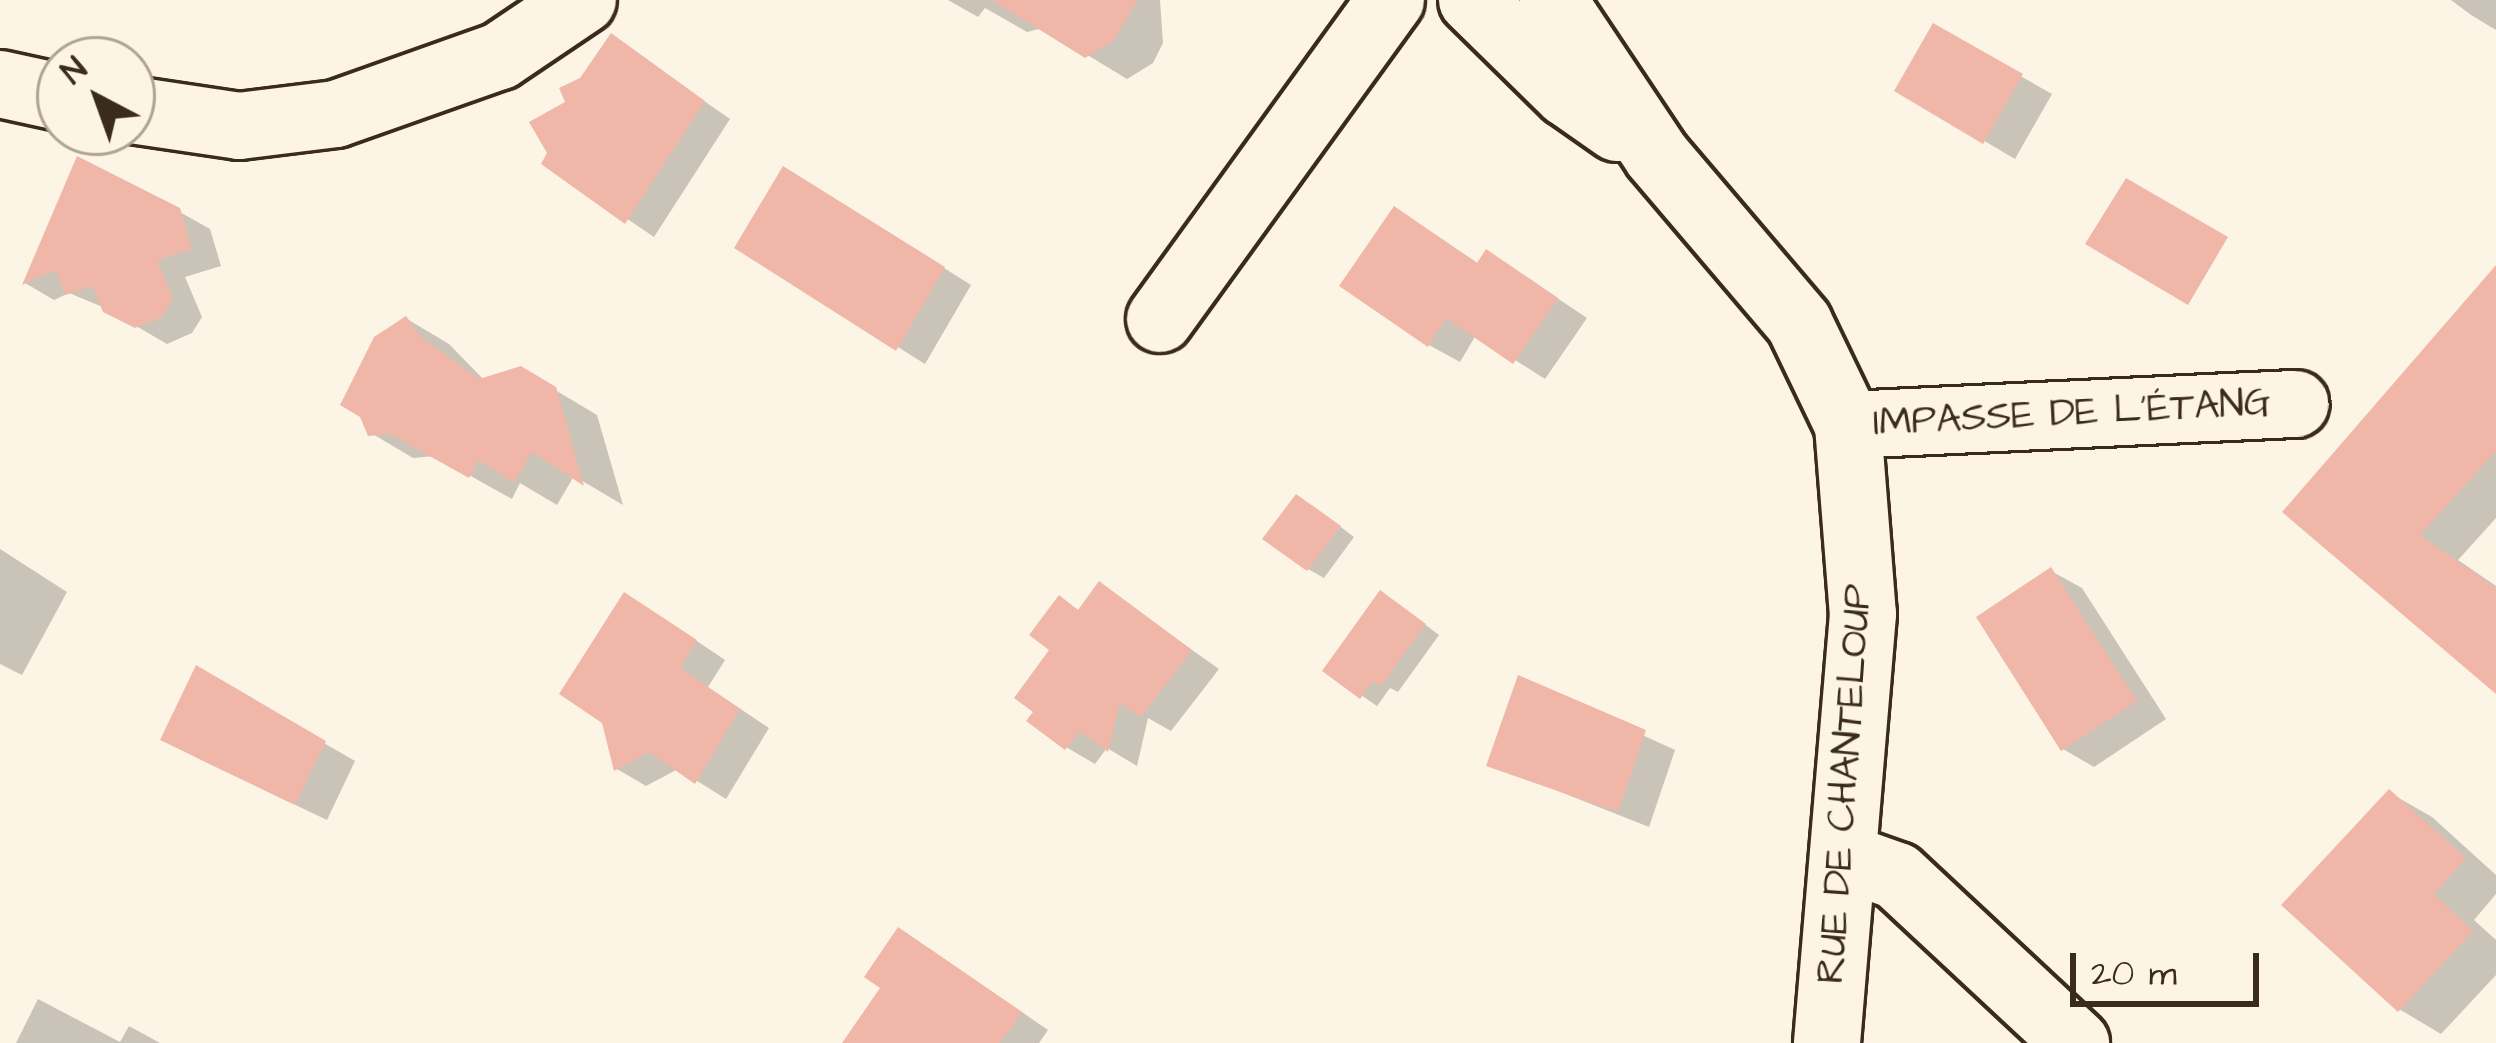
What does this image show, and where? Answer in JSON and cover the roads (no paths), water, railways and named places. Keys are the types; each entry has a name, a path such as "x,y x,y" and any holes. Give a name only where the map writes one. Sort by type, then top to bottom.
{"street":[{"path":"156,114 239,126 336,114 500,56 583,0"},
{"path":"1160,319 1390,0"},
{"path":"1472,0 1567,93 1658,156"},
{"path":"1553,0 1658,156"},
{"path":"0,84 36,92"},
{"name":"RUE DE CHANTELOUP","path":"1658,156 1799,323 1848,425 1863,614 1827,1043"},
{"name":"IMPASSE DE L'ÉTANG","path":"1848,425 2296,404"},
{"path":"1843,856 1897,876 2076,1043"}]}
